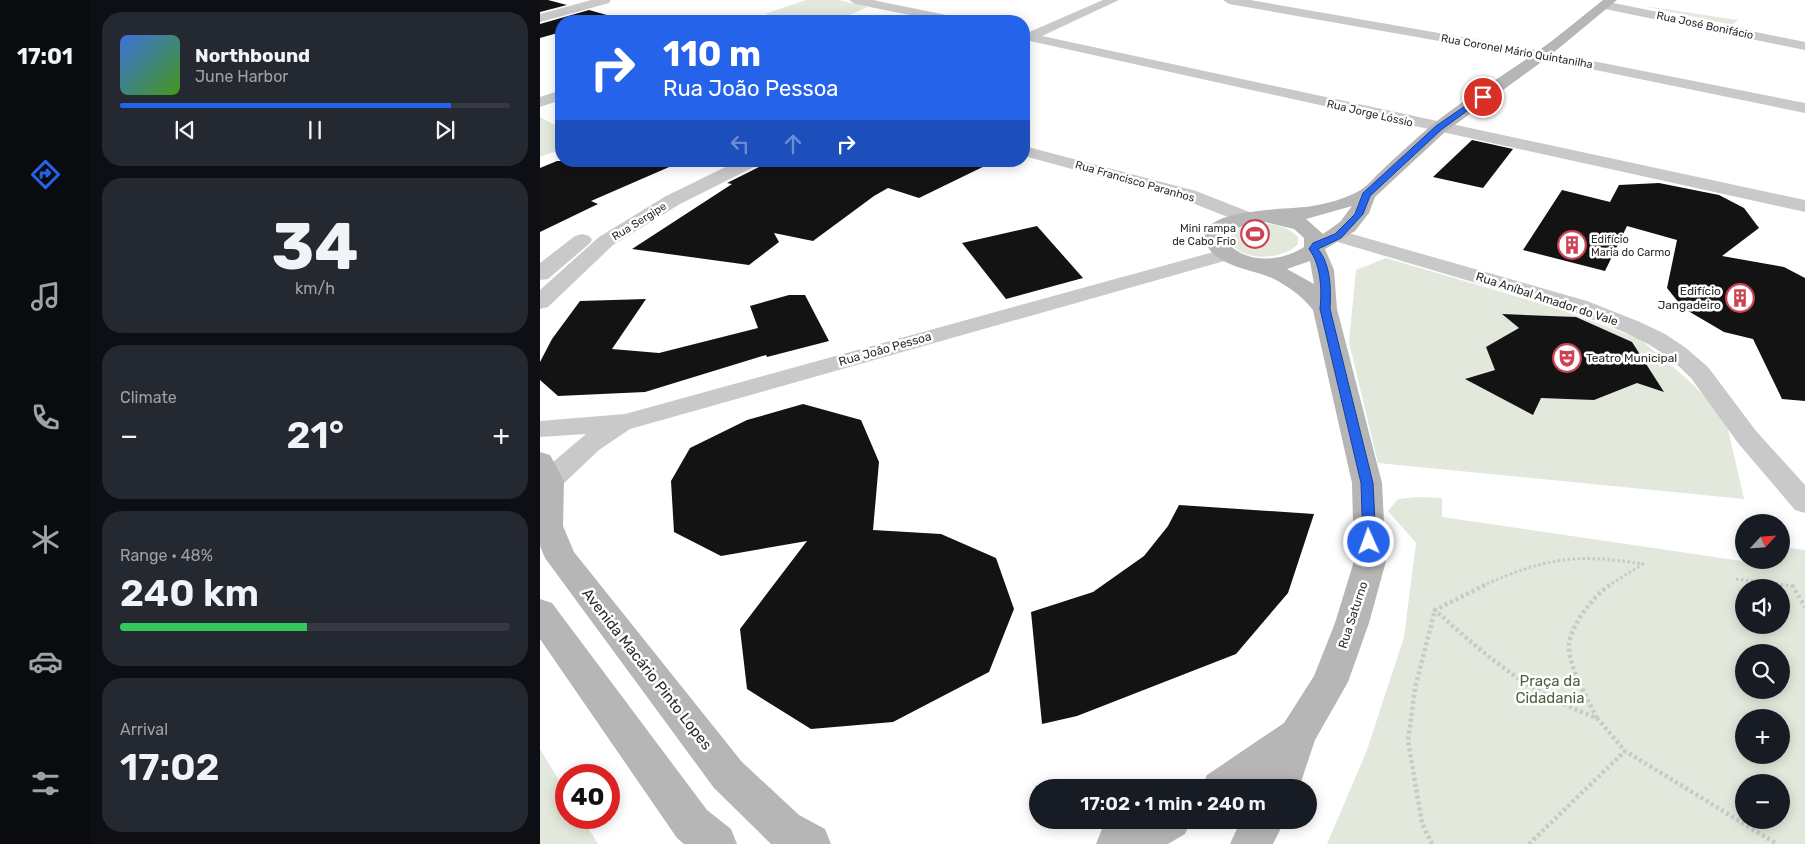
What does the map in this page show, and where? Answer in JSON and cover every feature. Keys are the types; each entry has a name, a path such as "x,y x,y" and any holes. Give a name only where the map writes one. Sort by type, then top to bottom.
{"street":[{"path":"540,19 605,0"},
{"path":"855,0 927,15"},
{"path":"1030,35 1113,0"},
{"name":"Rua Coronel Mário Quintanilha","path":"1229,0 1542,55 1805,108"},
{"path":"1587,0 1719,15"},
{"path":"1366,195 1359,214 1338,236 1315,247 1301,259 1290,262 1252,262 1228,254 1220,248 1216,240 1217,233 1223,226 1245,217 1275,217 1316,212 1366,195 1439,128 1542,55 1609,2"},
{"name":"Rua José Bonifácio","path":"1609,2 1805,46"},
{"path":"540,19 555,24"},
{"name":"Rua Jorge Lóssio","path":"1030,38 1805,206"},
{"path":"540,102 555,97"},
{"name":"Rua Francisco Paranhos","path":"1030,152 1189,196 1245,217"},
{"name":"Rua Sergipe","path":"540,274 619,213 715,167"},
{"name":"Rua Sergipe","path":"540,302 606,241 674,200 740,167"},
{"path":"619,213 647,217"},
{"name":"Rua Saturno","path":"1275,217 1289,220 1305,227 1315,238 1315,247 1321,258 1326,292 1325,309 1367,483 1370,561 1352,624 1330,682 1298,735 1282,779"},
{"name":"Rua Aníbal Amador do Vale","path":"1338,236 1535,293 1622,323 1650,336 1678,353 1699,371 1720,396 1747,437 1805,503"},
{"name":"Rua João Pessoa","path":"540,429 626,422 1228,254"},
{"name":"Rua Saturno","path":"1252,262 1300,283 1315,296 1325,309"},
{"path":"544,472 626,422"},
{"name":"Avenida Macário Pinto Lopes","path":"544,472 547,526 561,558 728,775 784,829 810,844"},
{"path":"540,612 692,824 716,844"},
{"name":"Rua Saturno","path":"1234,779 1298,735"},
{"path":"1117,844 1155,829"},
{"path":"1251,844 1259,829"}],"path":[{"path":"1432,844 1422,822 1408,741 1415,688 1434,610 1474,589 1528,569 1563,558 1602,557 1643,564 1599,592 1580,616 1569,645 1576,676 1597,718 1625,751 1777,844"},
{"path":"1790,585 1792,585 1805,607"},
{"path":"1434,610 1482,653 1519,680 1560,704 1597,718"},
{"path":"1529,844 1625,751"}],"green space":[{"path":"806,0 839,0 868,7 849,15 765,14"},
{"path":"1645,6 1738,20 1732,25"},
{"path":"540,117 555,125 555,151 540,157"},
{"path":"1254,223 1283,227 1298,237 1298,244 1282,254 1271,256 1261,257 1241,252 1229,238 1243,226"},
{"path":"1386,258 1559,309 1640,339 1687,379 1725,416 1744,499 1378,463 1349,342 1356,270"},
{"name":"Praça da Cidadania","path":"1419,497 1442,498 1442,517 1735,560 1735,569 1790,569 1790,548 1805,550 1805,844 1327,844 1367,750 1404,637 1416,543 1388,511 1398,499"},
{"path":"540,749 555,774 555,829 589,829 598,844 540,844"}],"building":[{"path":"540,0 548,0 567,5 540,12"},
{"path":"589,10 607,15 572,15"},
{"path":"555,20 555,34 540,38 540,24"},
{"path":"1472,140 1513,149 1483,188 1433,177"},
{"path":"555,162 555,167 669,167 591,201 598,204 540,232 540,168"},
{"path":"759,167 983,167 919,198 888,188 874,196 813,241 774,233 779,242 749,265 632,249 732,184 727,183"},
{"path":"1659,183 1719,195 1744,208 1759,228 1722,256 1784,267 1805,278 1805,401 1782,399 1753,339 1724,332 1683,308 1667,288 1677,240 1627,226 1605,271 1523,250 1562,190 1610,202 1619,185"},
{"path":"1037,226 1083,278 1006,299 962,243"},
{"path":"789,295 805,295 829,341 767,357 766,355 645,392 558,396 540,380 540,362 552,339 580,301 646,299 612,349 659,353 758,328 750,306"},
{"name":"Teatro Municipal","path":"1502,314 1576,317 1632,342 1664,392 1637,383 1594,400 1541,398 1533,415 1465,379 1495,370 1486,347 1519,328"},
{"path":"803,404 861,420 879,462 873,530 941,534 996,558 1014,609 989,672 893,722 811,729 747,689 740,629 807,541 721,556 674,532 671,481 690,448 747,420"},
{"path":"1179,505 1314,514 1288,593 1236,654 1077,716 1042,724 1031,612 1093,592 1144,556 1168,526"}],"place":[{"name":"Mini rampa de Cabo Frio","path":"1255,234"},
{"name":"Edifício Maria do Carmo","path":"1572,245"},
{"name":"Edifício Jangadeiro","path":"1740,298"},
{"name":"Teatro Municipal","path":"1567,358"}],"route":[{"path":"1369,542 1367,483 1325,309 1326,292 1321,258 1314,249 1316,245 1338,236 1359,214 1364,206 1366,195 1439,128 1483,97"}]}
